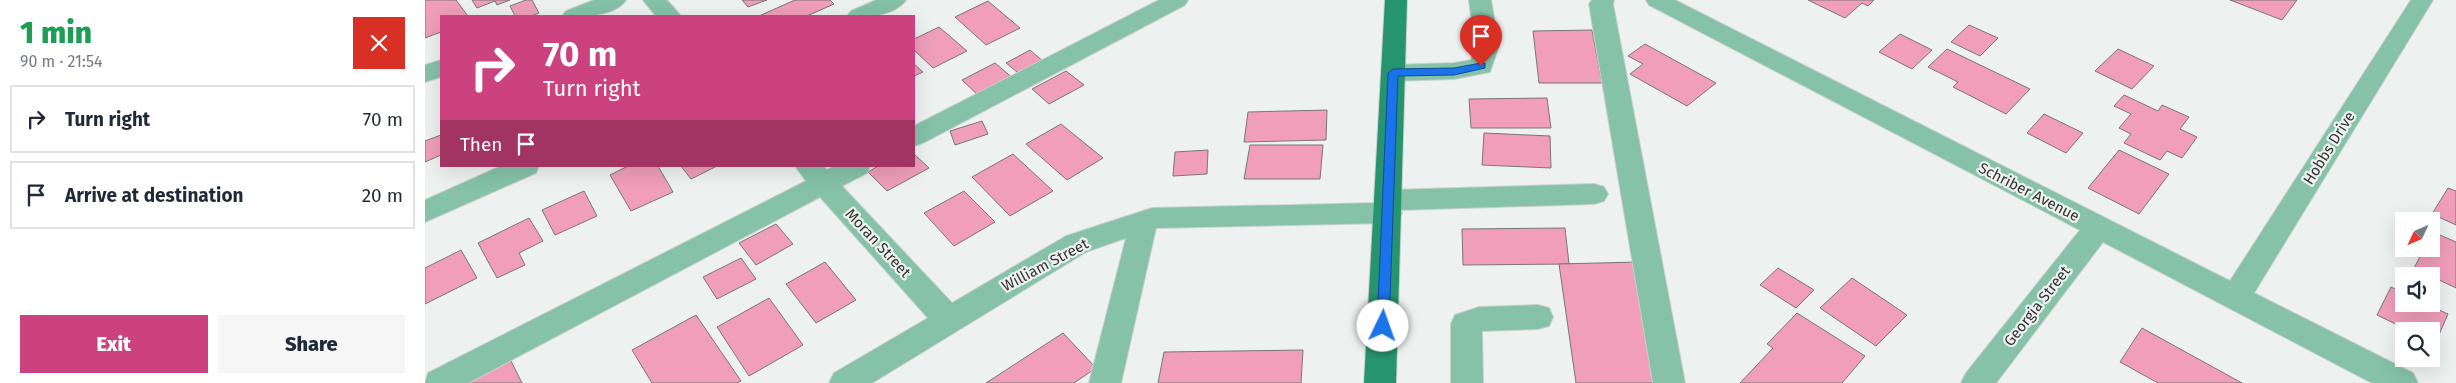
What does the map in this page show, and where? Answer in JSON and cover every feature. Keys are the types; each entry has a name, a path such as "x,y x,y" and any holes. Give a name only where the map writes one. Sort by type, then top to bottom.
{"main road":[{"path":"1380,383 1389,206 1396,0"}],"street":[{"path":"577,15 615,0"},
{"path":"654,0 668,15"},
{"path":"861,15 895,0"},
{"path":"915,136 1177,0"},
{"path":"1393,73 1454,72 1481,66 1487,46 1480,0"},
{"path":"1603,0 1601,4 1669,383"},
{"name":"Schriber Avenue","path":"1657,0 1694,6 2098,228 2402,383"},
{"name":"Hobbs Drive","path":"2236,297 2422,0"},
{"path":"425,74 440,68"},
{"path":"425,212 524,167"},
{"path":"439,383 816,175 852,167"},
{"name":"Moran Street","path":"816,175 948,319"},
{"name":"William Street","path":"845,383 948,319 1076,244 1152,218 1594,194"},
{"path":"1105,383 1144,221"},
{"name":"Georgia Street","path":"1977,383 2098,228"},
{"path":"1467,383 1465,324 1479,319 1538,317"}],"building":[{"path":"425,0 456,0 467,15 440,15 440,32 425,38"},
{"path":"472,0 510,0 497,5 495,1 477,8"},
{"path":"526,0 532,0 539,13 534,15 514,15 510,6"},
{"path":"742,0 767,0 748,7"},
{"path":"795,0 830,0 834,4 809,15 761,15"},
{"path":"1808,0 1874,0 1868,6 1862,3 1845,18"},
{"path":"2230,0 2297,0 2282,20"},
{"path":"988,1 1020,28 986,45 955,17"},
{"path":"1969,25 1998,38 1980,56 1951,42"},
{"path":"939,27 967,51 933,68 915,51 915,39"},
{"path":"1592,30 1602,83 1539,83 1533,31"},
{"path":"1900,34 1932,50 1912,69 1879,52"},
{"path":"1645,44 1716,83 1687,106 1630,74 1643,64 1628,56"},
{"path":"1947,49 2030,89 2006,114 1953,87 1958,82 1928,67"},
{"path":"2118,49 2154,66 2132,89 2095,71"},
{"path":"1030,50 1046,64 1022,76 1006,63"},
{"path":"995,63 1015,80 981,98 962,80"},
{"path":"915,65 923,72 915,76"},
{"path":"1066,71 1084,85 1049,104 1032,89"},
{"path":"2124,95 2158,111 2162,105 2189,117 2180,129 2197,137 2182,158 2167,151 2160,160 2124,143 2131,134 2119,128 2131,114 2114,106"},
{"path":"1547,98 1551,128 1471,128 1469,99"},
{"path":"1327,110 1326,140 1244,142 1248,112"},
{"path":"2044,114 2083,133 2066,153 2027,133"},
{"path":"982,121 988,134 955,145 950,131"},
{"path":"1061,124 1103,158 1067,180 1026,144"},
{"path":"1484,133 1550,136 1551,168 1482,165"},
{"path":"440,135 440,155 425,162 425,141"},
{"path":"1250,145 1323,145 1320,179 1244,179"},
{"path":"1208,150 1207,174 1173,176 1175,152"},
{"path":"2119,150 2169,174 2139,214 2088,188"},
{"path":"1013,154 1053,191 1010,216 972,177"},
{"path":"915,155 929,168 887,191 868,172 876,167 915,167"},
{"path":"626,167 659,167 673,192 631,211 610,175"},
{"path":"682,167 715,167 691,179"},
{"path":"2448,188 2456,191 2456,225 2440,218 2440,212 2433,212"},
{"path":"584,191 597,216 555,235 542,210"},
{"path":"964,191 995,222 954,246 924,213"},
{"path":"529,218 543,241 519,253 525,265 497,278 478,243"},
{"path":"776,224 793,244 756,265 739,243"},
{"path":"1565,228 1569,264 1463,265 1462,229"},
{"path":"2440,235 2456,242 2456,288 2440,280 2440,267 2415,267 2419,258 2440,258"},
{"path":"461,250 477,278 425,304 425,268"},
{"path":"741,258 756,279 717,299 703,277"},
{"path":"825,262 856,300 816,323 786,284"},
{"path":"1638,262 1664,383 1576,383 1559,264"},
{"path":"1778,268 1814,290 1796,308 1760,285"},
{"path":"1852,278 1907,315 1876,346 1820,308"},
{"path":"2391,287 2395,289 2395,312 2440,312 2440,310 2448,314 2440,332 2440,322 2395,322 2395,324 2377,315"},
{"path":"769,298 803,345 749,376 717,327"},
{"path":"1797,313 1865,356 1842,383 1740,383 1773,348 1767,344"},
{"path":"696,315 741,381 737,383 652,383 632,350"},
{"path":"2142,328 2242,383 2158,383 2120,362"},
{"path":"1063,333 1096,368 1074,383 986,383"},
{"path":"1303,350 1301,383 1158,383 1164,352"},
{"path":"510,359 522,383 465,383"}],"route":[{"path":"1383,326 1393,73 1454,72 1481,66"}]}
